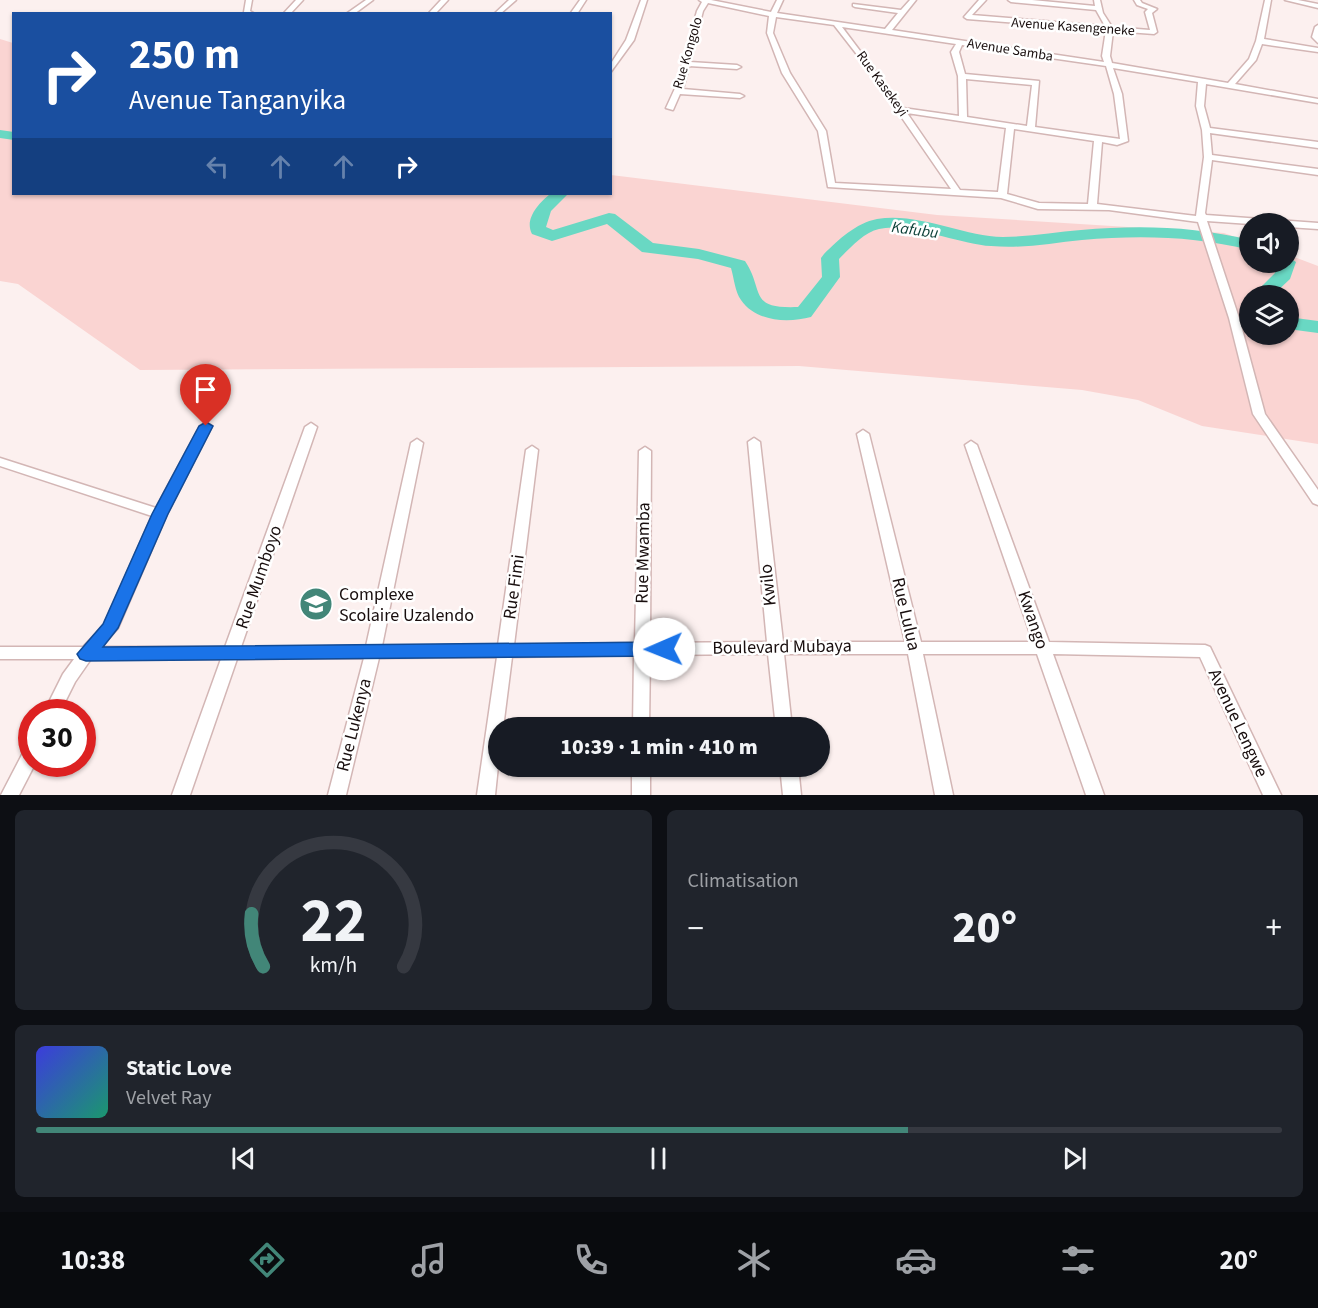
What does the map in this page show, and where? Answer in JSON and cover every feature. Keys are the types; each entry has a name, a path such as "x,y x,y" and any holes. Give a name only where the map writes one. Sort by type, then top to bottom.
{"street":[{"path":"288,12 300,0"},
{"path":"352,12 370,0"},
{"path":"434,12 445,0"},
{"path":"498,12 513,0"},
{"path":"612,68 630,40 644,0"},
{"name":"Avenue Samba","path":"705,0 773,14 1111,65 1318,101"},
{"name":"Rue Kongolo","path":"670,108 705,0"},
{"path":"780,0 773,14 770,33 786,73 822,131 831,185 1002,195 1038,206 1109,207 1205,226 1239,225"},
{"path":"887,31 913,0"},
{"name":"Avenue Kasengeneke","path":"983,0 967,17 1154,32 1148,12 1154,9 1139,4 1137,0"},
{"path":"901,110 1098,140 1124,141 1118,94 1107,57 1110,28 1098,4 1011,0"},
{"path":"1230,86 1252,60 1260,41 1268,0"},
{"path":"1288,0 1318,6"},
{"path":"855,5 903,12"},
{"name":"Rue Kasekeyi","path":"836,23 901,110 957,192"},
{"path":"1318,27 1315,37 1318,41"},
{"path":"1260,41 1318,50"},
{"path":"960,42 955,52 962,76 963,119"},
{"path":"686,64 737,67"},
{"path":"962,76 1036,84 1031,129"},
{"path":"1202,81 1200,106 1206,130 1208,157 1200,213 1234,318 1259,414 1318,500"},
{"path":"677,91 740,96"},
{"path":"1002,195 1010,126"},
{"path":"1206,130 1318,145"},
{"path":"1092,207 1098,140"},
{"path":"1208,157 1318,172"},
{"path":"1299,225 1318,226"},
{"path":"58,699 69,678 86,654 110,628 160,514 206,426"},
{"name":"Rue Mumboyo","path":"182,795 311,427"},
{"name":"Rue Lulua","path":"863,434 914,646 944,795"},
{"name":"Kwilo","path":"754,442 783,717"},
{"name":"Rue Lukenya","path":"337,795 373,652 417,443"},
{"name":"Kwango","path":"971,445 1095,795"},
{"name":"Rue Fimi","path":"486,795 532,450"},
{"name":"Rue Mwamba","path":"641,717 645,451"},
{"path":"0,462 160,514"},
{"name":"Boulevard Mubaya","path":"0,653 373,652 914,646 1205,651"},
{"name":"Avenue Lengwe","path":"1205,651 1272,795"},
{"path":"10,795 19,777"},
{"path":"641,777 641,795"},
{"path":"790,777 792,795"}],"shaded area":[{"path":"0,39 12,43 12,195 612,195 612,175 937,215 1224,233 1239,238 1239,273 1299,273 1299,259 1318,266 1318,444 1202,426 1138,400 1082,390 799,366 140,370 18,284 0,281"}],"waterway":[{"name":"Kafubu","path":"0,134 12,136"},
{"name":"Kafubu","path":"559,195 544,209 539,219 538,230 552,236 609,218 648,248 699,254 739,265 749,298 772,314 804,313 831,277 830,258 859,233 878,224 925,228 972,239 1004,242 1103,233 1166,232 1187,233 1239,242"},
{"name":"Kafubu","path":"1273,285 1284,273"},
{"name":"Kafubu","path":"1299,324 1318,327"}],"place":[{"name":"Complexe Scolaire Uzalendo","path":"316,604"}],"route":[{"path":"206,426 160,514 110,628 86,654 664,649"}]}
